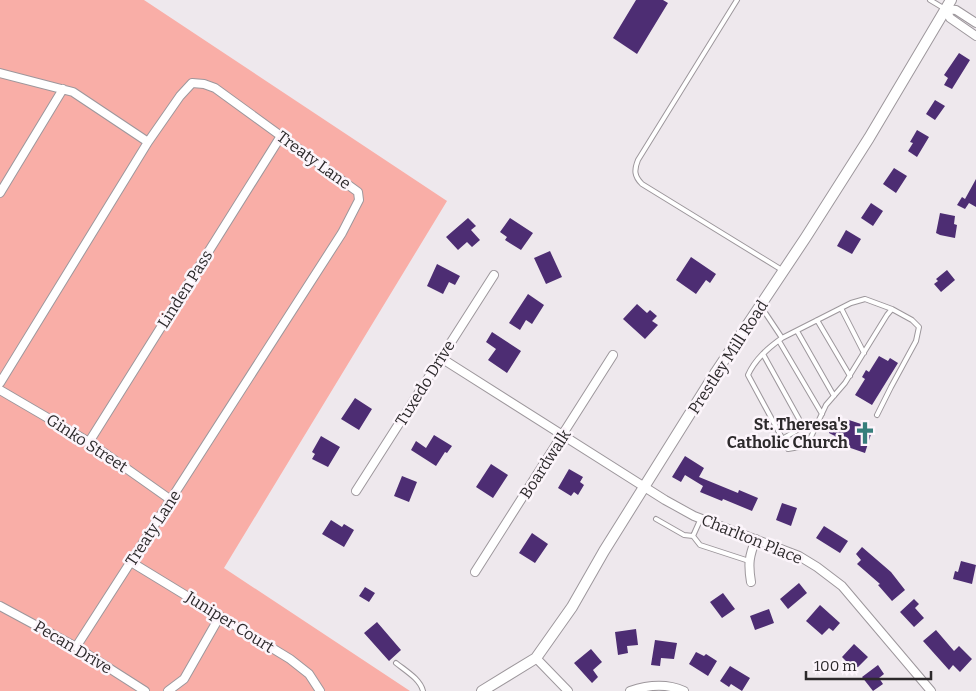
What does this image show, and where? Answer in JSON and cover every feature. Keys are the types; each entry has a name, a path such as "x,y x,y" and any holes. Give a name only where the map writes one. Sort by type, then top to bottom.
{"street":[{"name":"Prestley Mill Road","path":"482,691 536,658 572,607 604,551 716,372 869,138 948,5"},
{"path":"948,5 976,23"},
{"path":"948,5 950,18 976,36"},
{"path":"0,72 72,92 148,142"},
{"name":"Treaty Lane","path":"0,383 148,142 180,96 192,83 204,84 215,88 358,192 358,200 342,233 76,647"},
{"path":"0,193 62,90"},
{"name":"Linden Pass","path":"89,442 281,136"},
{"name":"Tuxedo Drive","path":"356,491 494,275"},
{"name":"Boardwalk","path":"475,572 613,355"},
{"name":"Charlton Place","path":"441,358 644,488 701,518 799,556 817,567 842,586 931,691"},
{"name":"Ginko Street","path":"0,390 89,442 171,500"},
{"path":"751,582 749,560 756,539"},
{"name":"Juniper Court","path":"131,562 290,659 309,674 320,691"},
{"name":"Pecan Drive","path":"0,606 76,647 145,691"},
{"path":"168,691 184,679 220,616"},
{"path":"536,658 568,691"},
{"path":"630,691 647,686 674,686 684,691"}],"lane":[{"path":"737,0 638,160 635,174 642,184 783,272"},
{"path":"930,0 948,5"},
{"path":"878,415 916,341 919,327 912,320 892,309 865,299 841,308 781,340 752,365 748,375 788,449 800,447 810,440 826,405 850,376 892,309"},
{"path":"760,306 822,415"},
{"path":"841,308 864,352"},
{"path":"817,320 850,376"},
{"path":"797,331 834,396"},
{"path":"763,354 799,419 796,431 782,439"},
{"path":"693,536 701,518"},
{"path":"656,519 684,535 693,536 700,545 749,560"},
{"path":"396,664 412,676 422,687 423,691"}],"shaded area":[{"path":"0,0 144,0 447,201 224,568 410,691 0,691"}],"building":[{"path":"636,0 663,0 668,3 637,54 613,38"},
{"path":"959,53 970,60 952,89 944,85 948,78 944,75"},
{"path":"935,100 945,106 935,120 926,114"},
{"path":"917,130 929,137 917,157 908,151 913,143 910,142"},
{"path":"894,168 907,176 896,193 883,184"},
{"path":"976,179 976,207 969,203 965,209 957,205 962,197 965,199"},
{"path":"871,203 883,211 873,226 861,218"},
{"path":"940,213 955,216 954,224 957,225 955,238 936,233"},
{"path":"468,218 476,226 471,230 480,240 472,247 467,242 458,250 446,237"},
{"path":"510,218 533,233 521,250 505,240 507,237 500,232"},
{"path":"846,230 861,239 852,254 837,246"},
{"path":"550,251 562,277 546,284 534,258"},
{"path":"691,257 716,274 710,283 706,280 696,294 676,280"},
{"path":"437,264 460,276 455,285 449,282 443,294 427,286"},
{"path":"947,270 955,280 941,292 934,284 938,281 936,279"},
{"path":"528,294 544,305 532,324 526,320 520,330 509,323"},
{"path":"637,304 647,313 650,310 657,316 652,321 658,325 645,339 623,319"},
{"path":"492,332 521,351 507,373 488,360 496,349 486,342"},
{"path":"879,356 888,361 890,358 898,363 872,405 855,395 865,379 862,377 866,370 869,372"},
{"path":"355,398 372,409 359,430 341,419"},
{"path":"846,419 873,428 865,453 839,444 840,442 833,440 835,436 829,433 832,424 837,426 839,421 845,423"},
{"path":"434,435 452,446 447,453 445,452 436,466 411,450 416,441 426,448"},
{"path":"321,436 340,447 328,467 312,459 315,454 312,452"},
{"path":"685,456 704,468 699,477 738,493 739,490 758,498 752,511 700,492 703,486 685,475 681,482 672,477"},
{"path":"491,464 508,475 493,498 476,487"},
{"path":"569,469 583,477 580,482 584,485 578,495 574,492 571,496 558,488"},
{"path":"402,476 417,482 409,502 394,496"},
{"path":"782,503 797,508 791,526 776,520"},
{"path":"331,520 342,527 344,524 354,530 344,547 322,534"},
{"path":"824,526 848,541 840,553 816,538"},
{"path":"532,533 548,544 535,563 519,553"},
{"path":"862,547 891,572 905,590 892,601 878,585 880,584 857,564 861,560 856,554"},
{"path":"961,561 976,565 972,584 953,579 955,571 958,572"},
{"path":"799,583 807,593 788,609 780,599"},
{"path":"365,587 375,593 369,602 359,596"},
{"path":"723,593 735,609 722,618 710,602"},
{"path":"914,599 919,604 915,608 924,618 914,627 900,612"},
{"path":"820,605 840,623 833,631 829,628 822,635 806,621"},
{"path":"769,609 774,623 755,630 750,616"},
{"path":"377,622 401,650 389,661 364,633"},
{"path":"636,629 638,645 627,646 628,653 618,655 615,632"},
{"path":"936,630 954,651 959,646 972,659 960,672 953,665 949,670 923,641"},
{"path":"655,640 677,643 674,659 661,658 660,666 651,665"},
{"path":"854,644 868,657 855,670 842,657"},
{"path":"591,649 602,662 593,670 598,677 592,683 574,663"},
{"path":"696,652 704,656 706,654 717,661 708,676 689,664"},
{"path":"878,665 884,674 879,678 883,684 873,691 862,677"},
{"path":"730,666 750,678 742,691 731,684 729,687 720,681"}],"place":[{"name":"St. Theresa's Catholic Church","path":"865,433"}]}
